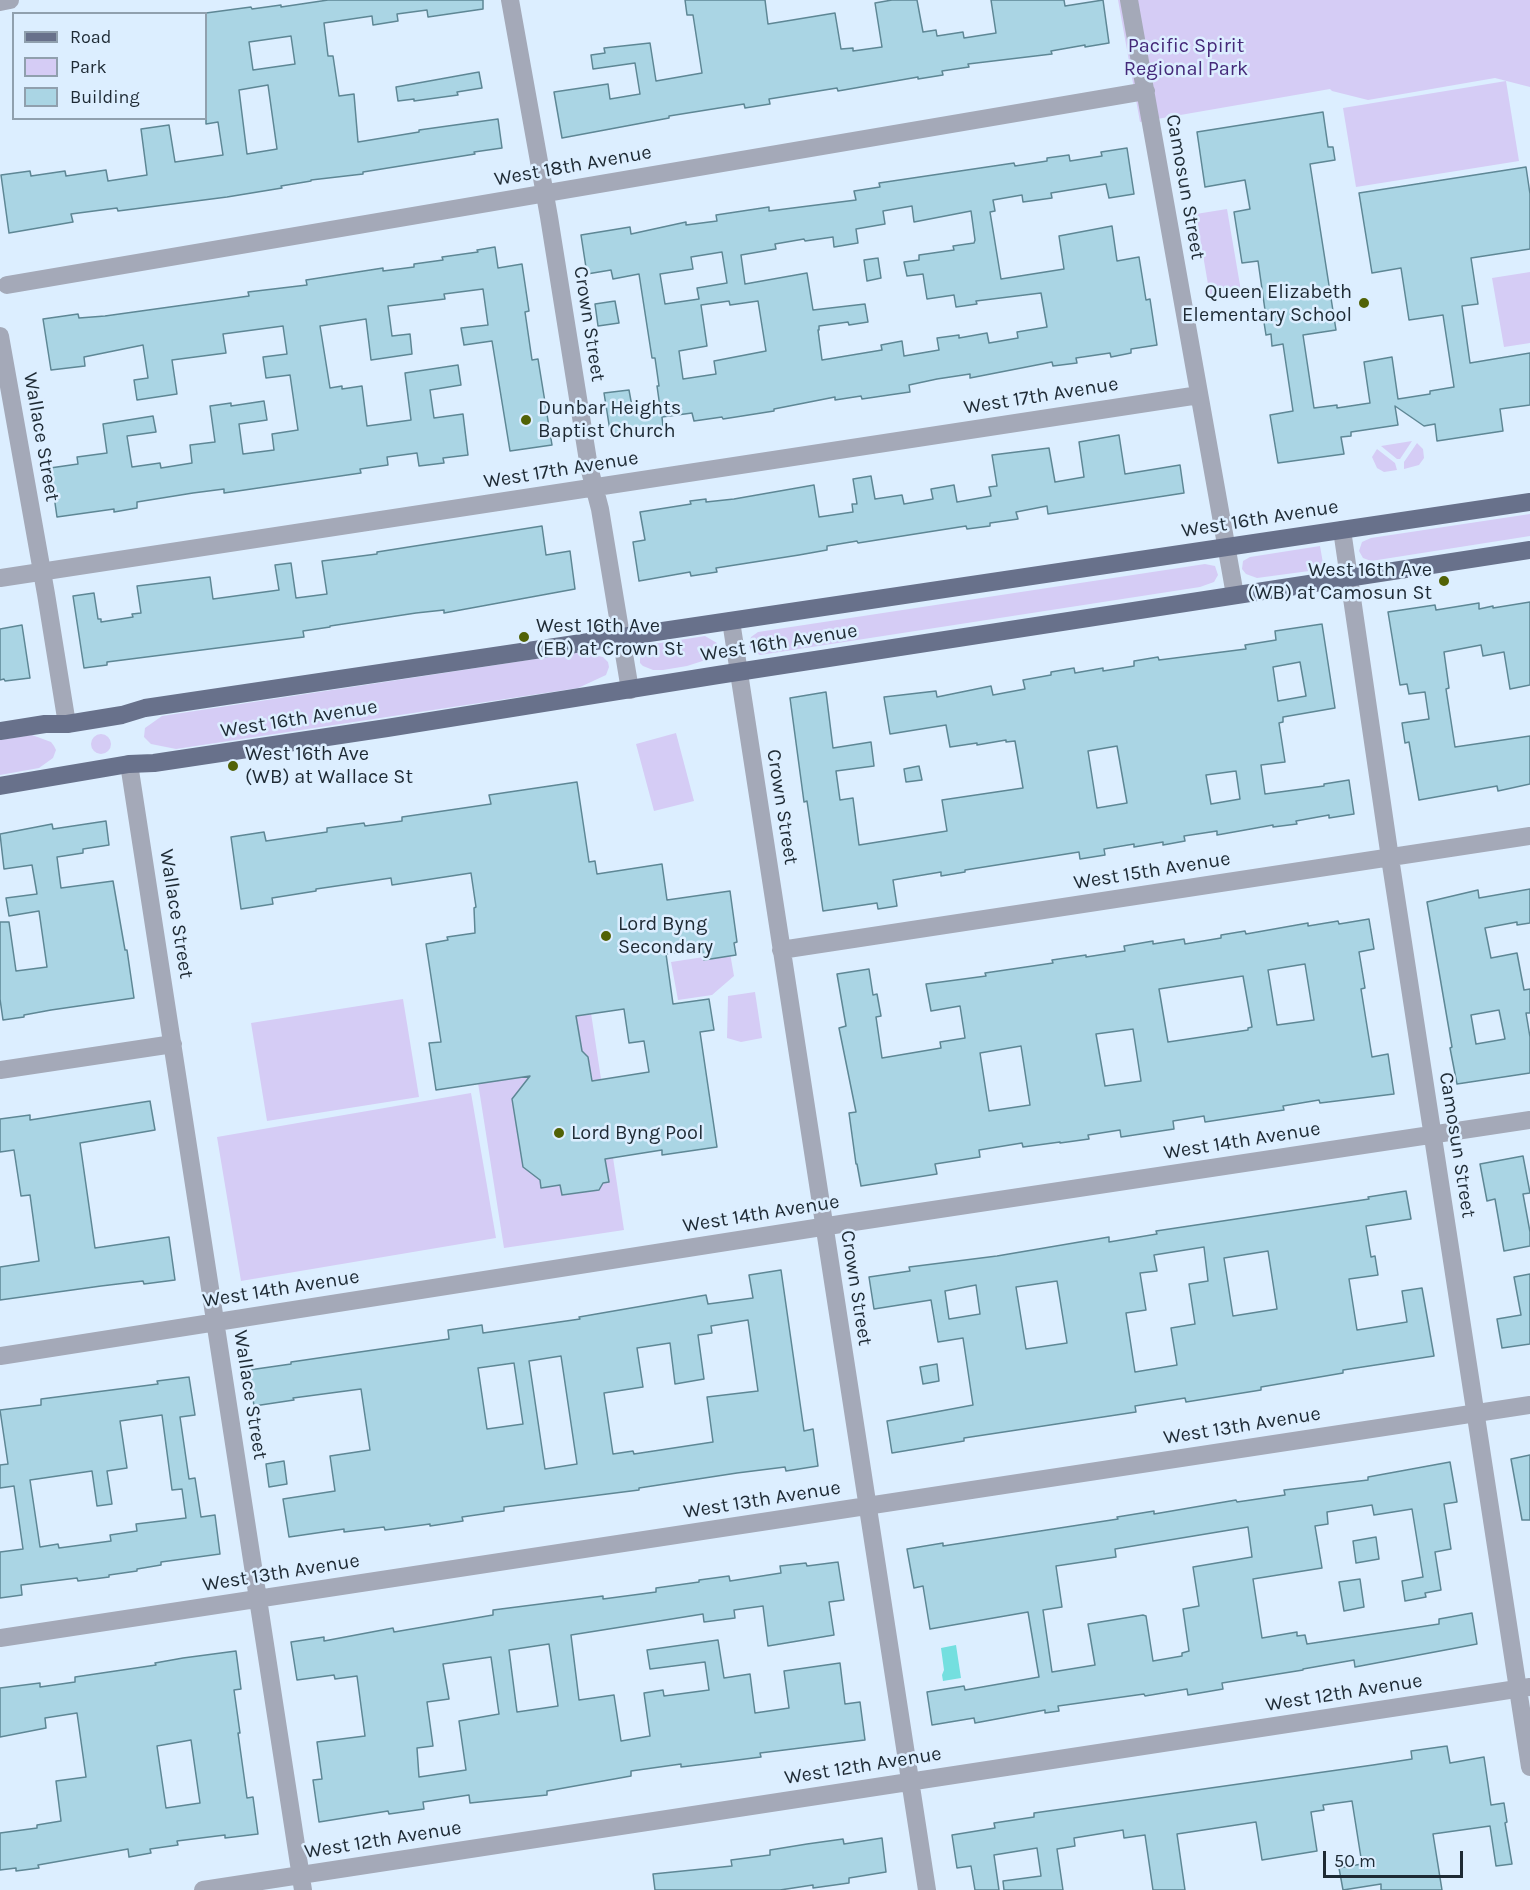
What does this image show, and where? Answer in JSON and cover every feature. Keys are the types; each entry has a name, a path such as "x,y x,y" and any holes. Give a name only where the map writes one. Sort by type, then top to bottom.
{"main road":[{"name":"West 16th Avenue","path":"0,731 45,724 67,724 122,715 145,708 1530,502"},
{"name":"West 16th Avenue","path":"0,786 129,764 154,763 1530,550"}],"street":[{"path":"0,2 10,0"},
{"name":"Crown Street","path":"510,0 545,194 589,467 595,488 630,690"},
{"name":"Camosun Street","path":"1129,0 1235,595"},
{"name":"West 18th Avenue","path":"2,287 1146,91"},
{"name":"Wallace Street","path":"0,336 67,724"},
{"name":"West 17th Avenue","path":"0,578 1199,395"},
{"name":"Camosun Street","path":"1342,530 1475,1413 1524,1688 1530,1767"},
{"name":"Crown Street","path":"731,621 927,1890"},
{"name":"Wallace Street","path":"129,764 302,1882"},
{"name":"West 15th Avenue","path":"781,950 1530,836"},
{"path":"0,1070 173,1044"},
{"name":"West 14th Avenue","path":"0,1356 824,1227 1530,1120"},
{"name":"West 13th Avenue","path":"0,1638 1530,1405"},
{"name":"West 12th Avenue","path":"203,1890 302,1882 911,1782 1524,1688"}],"green space":[{"name":"Pacific Spirit Regional Park","path":"1118,0 1530,0 1530,87 1495,78 1368,100 1330,89 1140,122"},
{"path":"1506,81 1519,161 1356,187 1343,108"},
{"path":"1227,209 1241,291 1210,296 1196,214"},
{"path":"1530,272 1530,343 1504,347 1492,278"},
{"path":"1412,441 1400,459 1381,446"},
{"path":"1417,443 1423,449 1424,458 1419,465 1404,469 1404,462"},
{"path":"1377,449 1395,463 1397,470 1384,472 1377,468 1372,457"},
{"path":"1530,514 1530,536 1371,561 1363,558 1359,551 1362,542 1371,538"},
{"path":"1320,546 1324,569 1257,578 1246,574 1242,569 1243,561 1250,557"},
{"path":"1205,564 1215,566 1218,575 1214,582 1200,587 760,655 751,650 749,646 751,637 758,632"},
{"path":"705,636 717,643 719,649 715,657 687,666 663,670 653,670 640,663 640,651 647,645"},
{"path":"581,652 603,657 609,667 606,675 578,688 176,749 151,744 144,737 145,728 162,716"},
{"path":"676,733 694,801 654,811 636,744"},
{"path":"101,734 108,737 111,744 108,751 101,754 94,751 91,744 94,737"},
{"path":"32,735 51,742 56,750 53,758 39,768 0,775 0,740"},
{"path":"730,953 734,976 712,995 678,1000 671,962"},
{"path":"755,992 762,1038 741,1042 727,1038 728,996"},
{"path":"403,999 419,1097 267,1121 251,1023"},
{"name":"Lord Byng Pool","path":"591,1013 624,1230 504,1248 470,1032"},
{"path":"471,1093 496,1238 241,1281 217,1137"}],"shaded area":[{"path":"956,1645 961,1678 943,1681 941,1648"}],"building":[{"path":"328,0 483,0 483,9 428,17 427,10 397,14 398,21 373,25 372,16 324,23 328,56 333,56 339,96 354,94 358,142 419,132 419,130 498,119 502,148 363,172 363,174 311,180 281,186 282,188 227,197 118,211 117,208 71,214 73,222 9,233 1,175 30,171 31,176 65,171 66,176 106,170 108,181 147,175 141,129 169,125 175,162 223,155 218,122 206,124 207,13 281,5 281,7","holes":["291,36 295,64 253,70 249,42","268,85 277,149 247,154 239,90"]},
{"path":"685,0 765,0 768,24 835,13 841,49 853,48 853,51 882,47 875,3 917,0 923,32 936,30 937,36 963,32 964,38 996,33 991,0 1064,0 1065,6 1103,0 1109,43 1051,51 1052,54 968,64 969,67 942,71 943,75 769,99 770,104 745,108 744,104 669,116 669,118 562,138 554,92 608,84 610,99 640,94 635,63 593,69 591,55 605,53 604,48 650,43 656,81 702,73 693,15 687,15"},
{"path":"479,72 482,88 457,92 458,95 398,101 396,87"},
{"path":"1323,112 1328,147 1333,147 1335,160 1310,164 1336,330 1303,335 1314,408 1337,405 1337,408 1370,403 1364,362 1392,357 1398,399 1430,394 1430,391 1454,387 1443,315 1409,320 1401,268 1372,273 1359,193 1526,167 1530,194 1530,249 1471,258 1478,304 1462,306 1470,363 1530,353 1530,405 1500,409 1503,431 1437,441 1435,424 1424,426 1395,406 1398,425 1351,432 1351,436 1341,437 1344,454 1278,463 1270,415 1293,411 1283,344 1272,346 1271,334 1266,335 1258,261 1242,263 1234,212 1250,209 1245,180 1205,187 1197,132"},
{"path":"1127,148 1134,194 1109,198 1106,184 1051,193 1052,198 1023,202 1022,195 993,200 995,211 990,212 1001,279 1064,269 1059,236 1112,226 1117,261 1139,257 1146,300 1150,299 1157,345 1131,349 1131,353 1111,357 1110,353 1076,358 1077,363 1053,366 1052,362 970,378 970,374 937,379 909,385 910,392 862,399 861,396 835,400 835,397 774,409 774,411 723,419 722,417 694,421 692,413 662,417 663,427 611,437 604,393 629,390 633,412 660,407 655,358 652,358 639,274 613,279 611,270 587,274 581,235 630,227 631,234 686,222 686,225 717,221 716,215 769,207 769,211 856,200 854,191 880,187 879,183 1014,163 1015,166 1069,155 1070,161 1102,156 1101,152","holes":["912,206 914,222 971,211 974,243 953,246 954,250 919,255 919,260 904,262 907,276 923,274 927,299 954,295 956,307 977,304 976,301 1041,293 1047,327 1017,332 1018,338 989,343 987,333 959,338 959,335 937,338 939,350 904,356 902,341 881,345 882,350 822,360 819,326 868,322 865,304 813,310 807,273 745,284 741,255 776,249 775,244 804,239 805,241 833,237 834,247 858,243 856,229 885,224 883,211","722,252 727,283 697,288 699,299 665,304 660,274 693,269 691,257","729,301 730,305 758,301 766,351 714,361 716,374 683,379 679,351 707,346 701,305"]},
{"path":"495,247 498,268 522,264 529,311 525,312 532,360 538,359 552,445 510,451 492,341 464,345 461,328 488,325 483,289 444,294 445,299 388,306 392,336 410,334 412,354 371,360 366,319 320,326 330,388 362,386 367,426 411,420 405,373 458,365 461,385 430,390 434,418 463,414 468,455 443,458 444,463 419,466 417,453 387,457 388,465 360,469 361,473 224,493 224,489 193,493 137,502 137,508 57,517 50,468 78,464 77,457 107,453 103,424 153,416 156,432 127,436 132,467 160,463 161,468 192,463 190,445 215,442 210,406 231,403 231,406 264,401 267,420 239,424 243,454 274,450 272,434 298,430 290,375 266,378 263,357 287,354 283,326 223,334 226,353 172,360 177,394 137,400 134,380 148,378 143,345 84,357 85,366 51,370 43,319 78,314 79,318 105,316 249,296 248,292 307,285 306,280 383,268 383,271 414,267 414,264 443,260 442,257"},
{"path":"878,258 881,278 867,281 864,260"},
{"path":"615,301 619,323 598,326 595,304"},
{"path":"1119,435 1125,474 1180,465 1184,493 1048,514 1047,506 1016,512 1018,519 990,523 990,526 967,529 966,526 858,543 857,541 827,546 827,550 716,568 717,572 691,576 690,572 639,581 633,542 645,540 640,512 691,504 690,501 734,499 814,485 819,517 853,512 852,504 857,504 853,479 871,476 875,499 902,495 904,504 933,499 931,489 954,485 957,502 991,496 989,487 997,486 992,455 1049,448 1055,482 1084,477 1079,442"},
{"path":"542,526 546,555 570,551 575,589 444,613 444,610 416,613 330,626 303,631 304,637 107,662 107,665 84,668 73,596 94,593 98,619 101,619 101,622 133,617 132,614 141,613 137,586 210,577 213,599 279,590 275,565 291,563 296,598 327,594 322,561"},
{"path":"1530,602 1530,685 1510,689 1504,652 1483,656 1481,645 1444,652 1449,688 1446,689 1455,747 1530,736 1530,784 1498,791 1497,786 1419,800 1409,742 1405,743 1402,723 1429,719 1425,692 1409,694 1407,684 1400,685 1388,612 1435,605 1436,610 1479,603 1479,609"},
{"path":"1322,624 1335,708 1283,717 1283,722 1279,723 1285,762 1261,765 1265,794 1324,786 1324,784 1349,780 1354,814 1329,818 1329,815 1296,821 1297,824 1273,827 1273,825 1217,835 1217,831 1184,836 1185,841 1163,845 1163,842 1134,847 1134,844 1104,849 1105,855 1080,859 1079,852 941,876 941,872 893,880 897,906 878,909 877,903 823,911 807,801 804,802 790,698 826,692 833,748 871,742 874,766 836,771 840,800 853,798 859,845 947,831 942,800 1023,788 1015,741 1006,742 1006,740 950,747 946,725 890,734 884,697 936,691 937,697 991,686 993,695 1025,689 1023,680 1051,675 1051,672 1074,668 1075,673 1103,668 1103,671 1134,666 1134,661 1158,657 1159,660 1246,649 1245,645 1276,640 1275,631","holes":["1300,662 1306,696 1278,701 1273,667","1117,746 1127,803 1097,808 1088,751","1236,771 1240,799 1211,804 1206,775"]},
{"path":"22,625 30,678 0,680 0,629"},
{"path":"919,766 922,780 906,782 904,769"},
{"name":"Lord Byng Secondary","path":"577,782 589,862 595,861 597,874 662,864 667,900 730,891 737,942 734,943 736,955 704,960 702,948 666,954 673,1004 709,999 714,1030 700,1032 717,1147 662,1155 662,1150 605,1159 609,1182 603,1183 599,1190 562,1195 560,1185 541,1188 540,1180 523,1167 512,1099 530,1076 436,1090 429,1043 441,1042 426,944 448,940 447,937 475,933 474,908 476,907 471,873 392,885 391,878 316,889 316,891 272,898 273,904 241,909 231,837 264,832 266,841 327,832 327,828 402,821 402,817 491,804 489,795","holes":["624,1009 629,1043 644,1041 649,1072 592,1081 588,1057 582,1051 576,1016"]},
{"path":"106,821 109,845 83,849 83,853 57,857 61,888 113,881 134,998 51,1010 3,1020 0,999 0,922 9,922 16,971 47,967 39,911 9,916 6,898 37,894 32,865 4,869 0,834 52,824 53,829"},
{"path":"1530,889 1530,923 1517,925 1517,922 1485,928 1491,958 1517,953 1524,990 1530,989 1530,1013 1526,1013 1530,1037 1530,1073 1457,1084 1427,902 1478,890 1479,898","holes":["1499,1010 1505,1039 1476,1044 1471,1015"]},
{"path":"1369,919 1374,949 1359,952 1365,988 1361,989 1372,1057 1388,1054 1394,1094 1320,1103 1319,1100 1283,1106 1284,1110 1205,1122 1204,1116 1173,1121 1174,1129 1121,1137 1120,1130 1088,1135 1089,1139 1023,1147 1022,1143 979,1150 980,1157 935,1164 937,1174 861,1186 849,1113 856,1112 839,1028 846,1026 837,974 869,969 873,995 877,994 881,1016 876,1017 882,1058 941,1048 940,1042 965,1038 960,1006 931,1011 926,984 986,976 985,973 1053,963 1052,960 1125,951 1124,946 1153,941 1153,944 1184,939 1185,944 1245,931 1246,934 1308,923 1308,926 1338,921 1339,924","holes":["1305,964 1314,1020 1277,1025 1268,970","1243,976 1252,1027 1248,1030 1168,1042 1159,989","1133,1029 1141,1081 1105,1086 1096,1034","1021,1046 1030,1105 989,1111 980,1053"]},
{"path":"150,1101 155,1130 80,1143 95,1248 169,1237 175,1280 144,1284 143,1281 0,1300 0,1267 39,1261 30,1195 21,1196 14,1150 0,1152 0,1119 30,1115 30,1120"},
{"path":"1523,1156 1530,1193 1523,1194 1530,1232 1530,1246 1504,1251 1495,1199 1487,1201 1480,1164"},
{"path":"1406,1191 1411,1219 1366,1226 1371,1257 1375,1256 1378,1275 1349,1279 1357,1330 1407,1322 1402,1291 1422,1288 1434,1356 1343,1370 1343,1373 1261,1387 1261,1390 1186,1402 1185,1398 1135,1406 1136,1412 964,1438 964,1441 892,1453 887,1421 973,1405 963,1338 938,1342 931,1300 874,1309 869,1277 910,1271 909,1267 997,1256 1109,1237 1109,1242 1157,1234 1156,1231 1369,1199 1368,1197","holes":["1204,1247 1208,1281 1189,1284 1195,1324 1171,1328 1177,1365 1135,1372 1126,1313 1146,1310 1140,1273 1157,1271 1154,1255","1268,1251 1277,1309 1233,1316 1224,1258","1057,1281 1067,1343 1026,1349 1016,1287","976,1285 980,1314 949,1319 945,1291"]},
{"path":"781,1270 804,1431 813,1429 818,1466 786,1471 785,1467 737,1473 639,1488 639,1490 504,1507 504,1511 462,1517 463,1521 430,1526 430,1524 385,1530 384,1527 344,1532 344,1529 289,1537 283,1499 335,1491 330,1456 370,1450 361,1389 254,1406 249,1370 449,1339 448,1330 482,1325 483,1333 580,1319 579,1317 706,1295 708,1304 753,1298 749,1275","holes":["748,1320 758,1391 707,1397 713,1442 634,1454 633,1451 613,1454 604,1393 643,1387 637,1348 670,1343 675,1384 704,1379 698,1335 712,1333 711,1326","561,1356 577,1464 545,1469 529,1361","514,1363 523,1424 487,1429 478,1368"]},
{"path":"1530,1274 1530,1344 1502,1348 1497,1319 1521,1315 1514,1277"},
{"path":"937,1364 939,1381 923,1384 920,1367"},
{"path":"189,1377 195,1415 180,1417 189,1479 195,1478 201,1517 215,1515 220,1554 161,1562 161,1565 109,1575 109,1577 78,1581 77,1578 21,1585 22,1595 0,1598 0,1552 23,1549 14,1486 0,1488 0,1465 8,1464 0,1410 41,1405 41,1399 158,1384 157,1381","holes":["162,1415 172,1490 182,1489 186,1518 136,1524 137,1531 110,1535 111,1541 59,1548 58,1544 40,1547 30,1480 92,1471 97,1506 112,1504 107,1471 127,1468 120,1421"]},
{"path":"1530,1455 1530,1520 1522,1520 1511,1459"},
{"path":"284,1461 287,1484 269,1487 266,1464"},
{"path":"1450,1462 1457,1502 1444,1504 1451,1549 1435,1552 1441,1590 1425,1593 1426,1597 1405,1601 1402,1581 1423,1577 1412,1509 1374,1515 1372,1505 1327,1512 1328,1524 1315,1526 1322,1568 1253,1579 1262,1638 1297,1632 1297,1636 1305,1635 1307,1644 1439,1624 1439,1619 1472,1613 1477,1644 1355,1667 1354,1660 1222,1683 1223,1689 1188,1695 1187,1689 1145,1696 1144,1694 1058,1706 1059,1711 1045,1713 1045,1710 975,1723 974,1718 932,1725 927,1692 964,1686 965,1690 1039,1677 1028,1612 930,1629 923,1586 914,1588 907,1549 943,1543 943,1546 1118,1519 1117,1517 1154,1511 1154,1514 1236,1500 1237,1502 1285,1495 1284,1490 1368,1480 1368,1477","holes":["1248,1527 1252,1557 1193,1567 1199,1606 1183,1609 1189,1651 1182,1653 1182,1656 1153,1661 1146,1616 1143,1615 1088,1624 1095,1665 1052,1672 1043,1610 1062,1607 1056,1566 1116,1557 1115,1549"]},
{"path":"1376,1537 1379,1559 1356,1563 1353,1541"},
{"path":"838,1562 844,1600 829,1602 834,1635 768,1646 763,1606 734,1610 735,1618 704,1622 703,1614 571,1635 579,1700 614,1695 621,1741 650,1736 644,1693 663,1690 664,1696 709,1690 705,1662 650,1669 647,1650 718,1640 724,1678 750,1674 755,1713 789,1708 784,1671 840,1663 845,1704 860,1702 865,1740 760,1753 761,1757 631,1771 631,1776 547,1791 547,1795 470,1803 469,1795 423,1802 424,1809 389,1814 388,1811 319,1822 313,1780 322,1779 317,1742 365,1736 357,1676 335,1679 334,1675 297,1680 291,1642 324,1637 324,1641 393,1628 394,1632 493,1615 493,1610 603,1596 603,1599 656,1592 656,1588 699,1582 699,1580 729,1576 730,1581 781,1573 780,1566 806,1563 807,1566","holes":["549,1644 558,1706 517,1712 509,1650","491,1657 499,1714 459,1721 466,1770 419,1777 417,1748 433,1746 427,1702 449,1699 443,1664"]},
{"path":"1360,1579 1364,1607 1344,1611 1339,1582"},
{"path":"236,1651 241,1689 234,1690 240,1733 238,1733 247,1798 253,1797 258,1834 225,1838 225,1835 177,1841 178,1845 150,1849 151,1853 129,1857 128,1849 38,1865 39,1868 16,1871 16,1868 0,1870 0,1833 37,1828 37,1825 61,1821 56,1781 86,1777 77,1713 45,1718 46,1728 0,1737 0,1688 40,1683 40,1687 75,1682 75,1677 156,1665 155,1663","holes":["191,1740 200,1803 166,1808 157,1746"]},
{"path":"1447,1746 1450,1763 1484,1757 1491,1805 1504,1803 1512,1864 1496,1866 1490,1826 1433,1834 1442,1890 1381,1890 1381,1884 1343,1890 1339,1868 1362,1864 1352,1801 1323,1805 1324,1810 1311,1812 1317,1851 1262,1860 1256,1822 1177,1834 1185,1890 1153,1890 1145,1835 1124,1838 1123,1830 1074,1838 1075,1846 1057,1849 1063,1890 1004,1890 1003,1881 1041,1876 1037,1848 994,1855 999,1890 975,1890 971,1866 957,1868 952,1835 995,1828 994,1823 1034,1817 1034,1813 1412,1759 1411,1751"},
{"path":"882,1838 886,1872 849,1878 849,1883 780,1890 655,1890 653,1874 732,1866 731,1860 770,1855 770,1850 807,1844 843,1839 844,1844"}],"place":[{"name":"Queen Elizabeth Elementary School","path":"1364,303"},
{"name":"Dunbar Heights Baptist Church","path":"526,420"},
{"name":"West 16th Ave (WB) at Camosun St","path":"1444,581"},
{"name":"West 16th Ave (EB) at Crown St","path":"524,637"},
{"name":"West 16th Ave (WB) at Wallace St","path":"233,766"},
{"name":"Lord Byng Secondary","path":"606,936"},
{"name":"Lord Byng Pool","path":"559,1133"}]}
